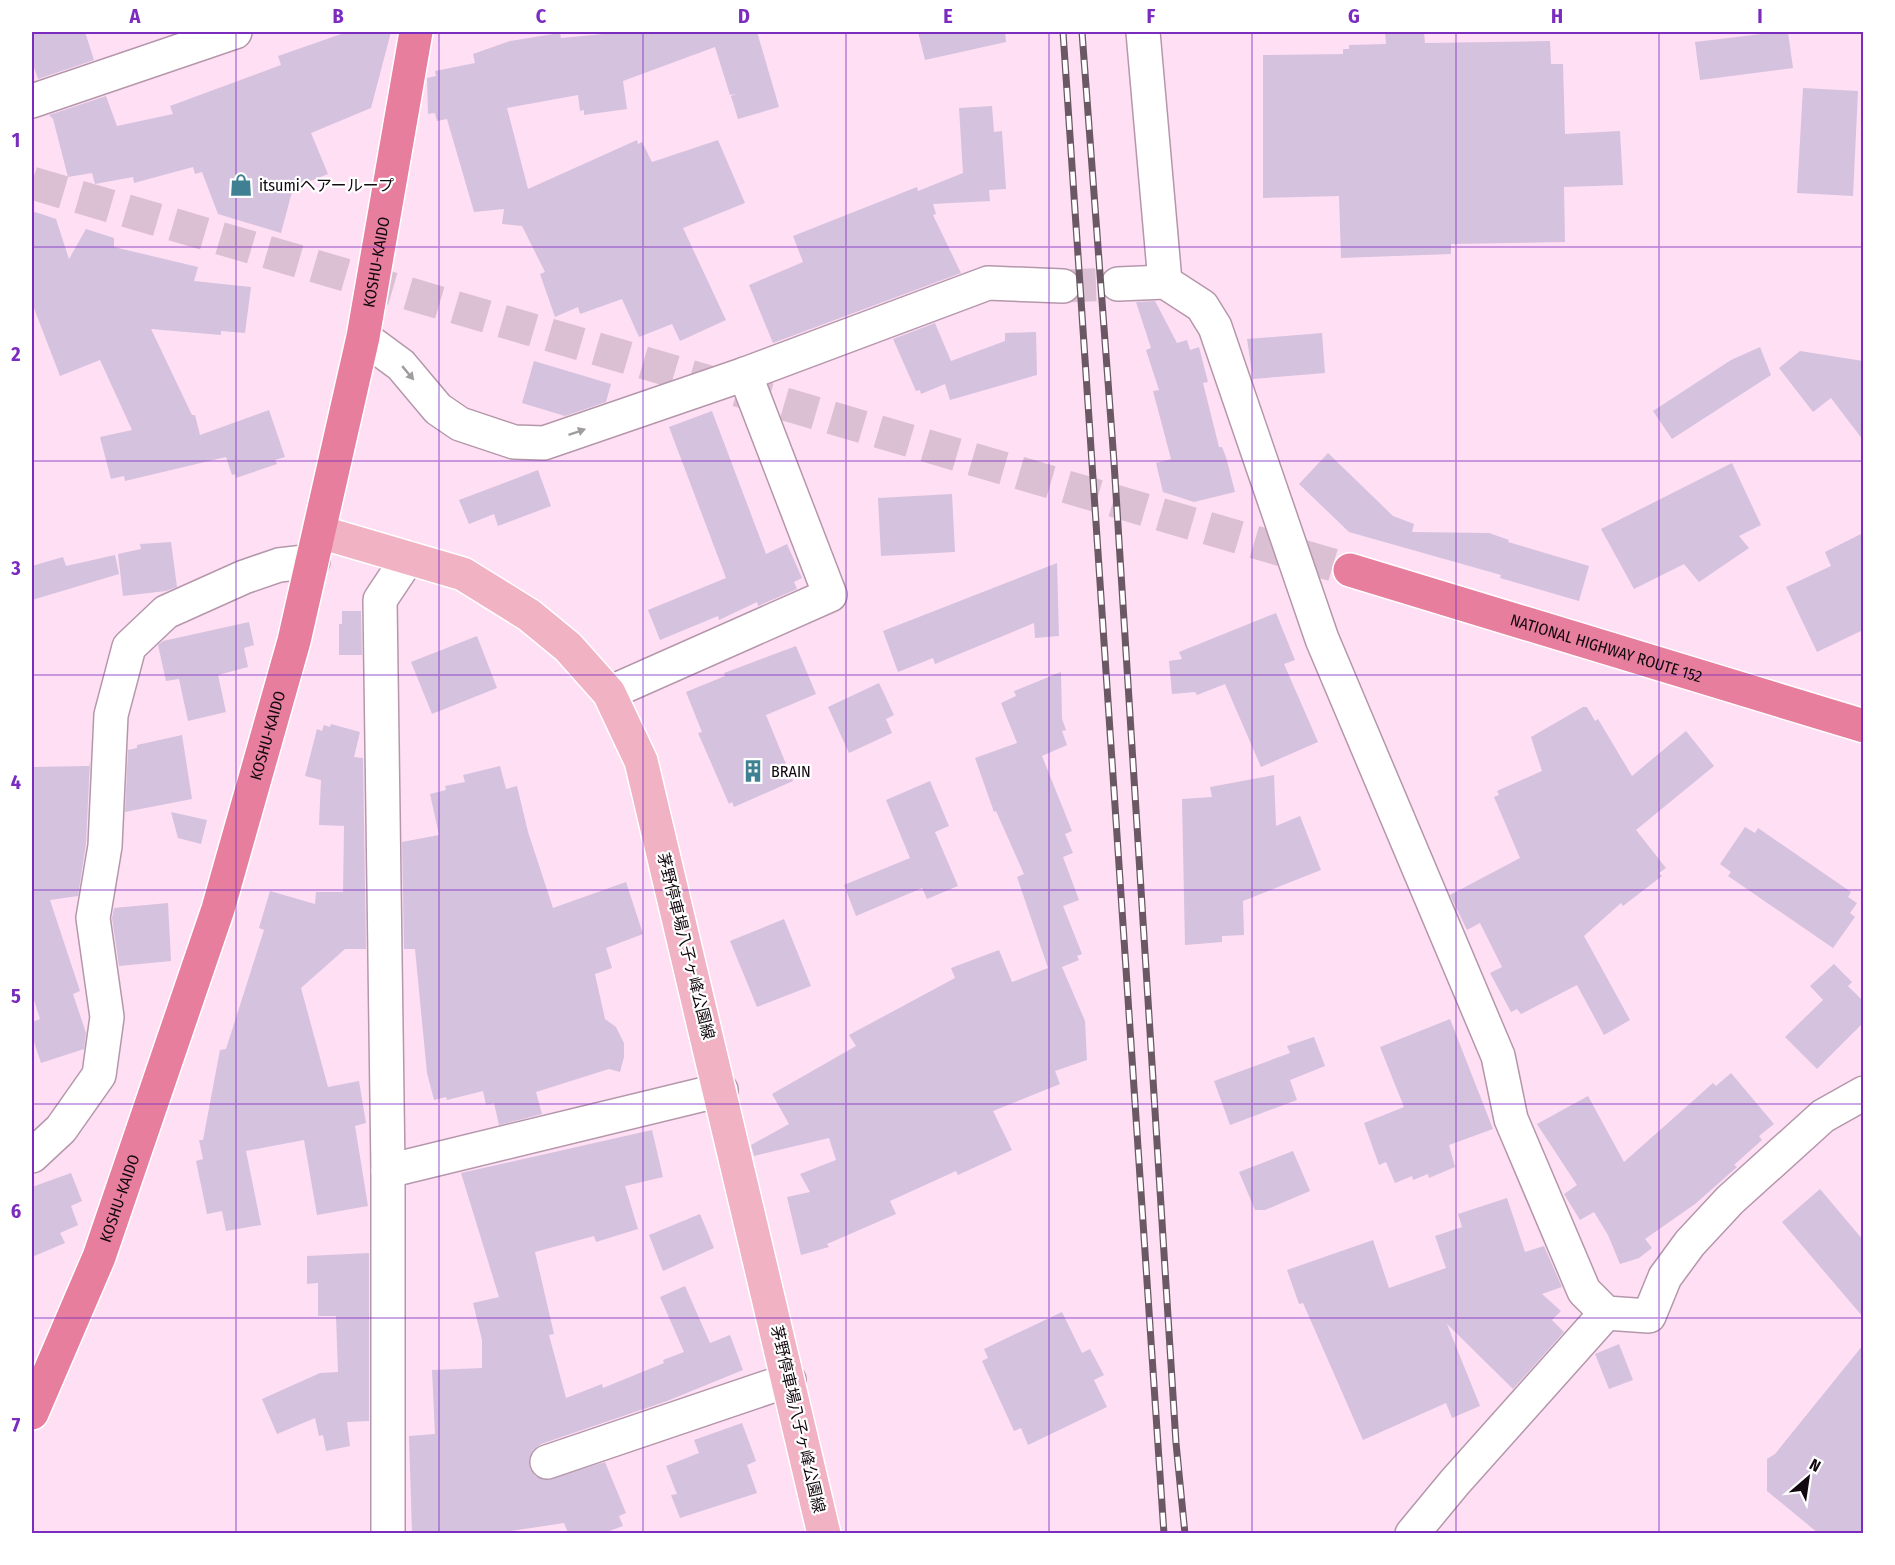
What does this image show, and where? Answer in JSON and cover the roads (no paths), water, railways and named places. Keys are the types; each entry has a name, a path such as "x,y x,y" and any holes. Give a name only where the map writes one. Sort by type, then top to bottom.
{"highway":[{"name":"KOSHU-KAIDO","path":"32,1413 99,1257 218,909 294,641 363,337 416,32"},
{"name":"NATIONAL HIGHWAY ROUTE 152","path":"1350,570 1863,726"}],"main road":[{"name":"茅野停車場八子ヶ峰公園線","path":"316,547 408,558 463,574 529,615 568,647 609,693 641,761 721,1090 824,1533"}],"street":[{"path":"32,101 235,32"},
{"path":"1143,32 1165,282"},
{"path":"1118,284 1165,282 1202,306 1215,327 1322,639 1498,1056 1511,1119 1584,1291 1606,1313 1649,1316 1665,1277 1690,1243 1730,1200 1823,1116 1863,1093"},
{"path":"363,337 401,365 438,409 460,424 514,442 544,443 745,374 988,283 1063,286"},
{"path":"609,693 830,595 745,374"},
{"path":"32,1156 61,1129 99,1075 108,1017 93,918 105,846 111,715 129,647 166,612 244,577 279,565 316,547"},
{"path":"388,1533 388,1171 380,600 408,558"},
{"path":"388,1171 721,1090"},
{"path":"1412,1533 1606,1313"},
{"path":"547,1462 789,1380"}],"tunnel":[{"path":"32,183 1350,570"},
{"path":"1063,286 1118,284"}],"railway":[{"path":"1063,32 1164,1534"},
{"path":"1082,32 1114,462 1176,1443 1185,1534"}],"place":[{"name":"itsumiヘアーループ","path":"241,185"},
{"name":"BRAIN","path":"753,771"}]}
